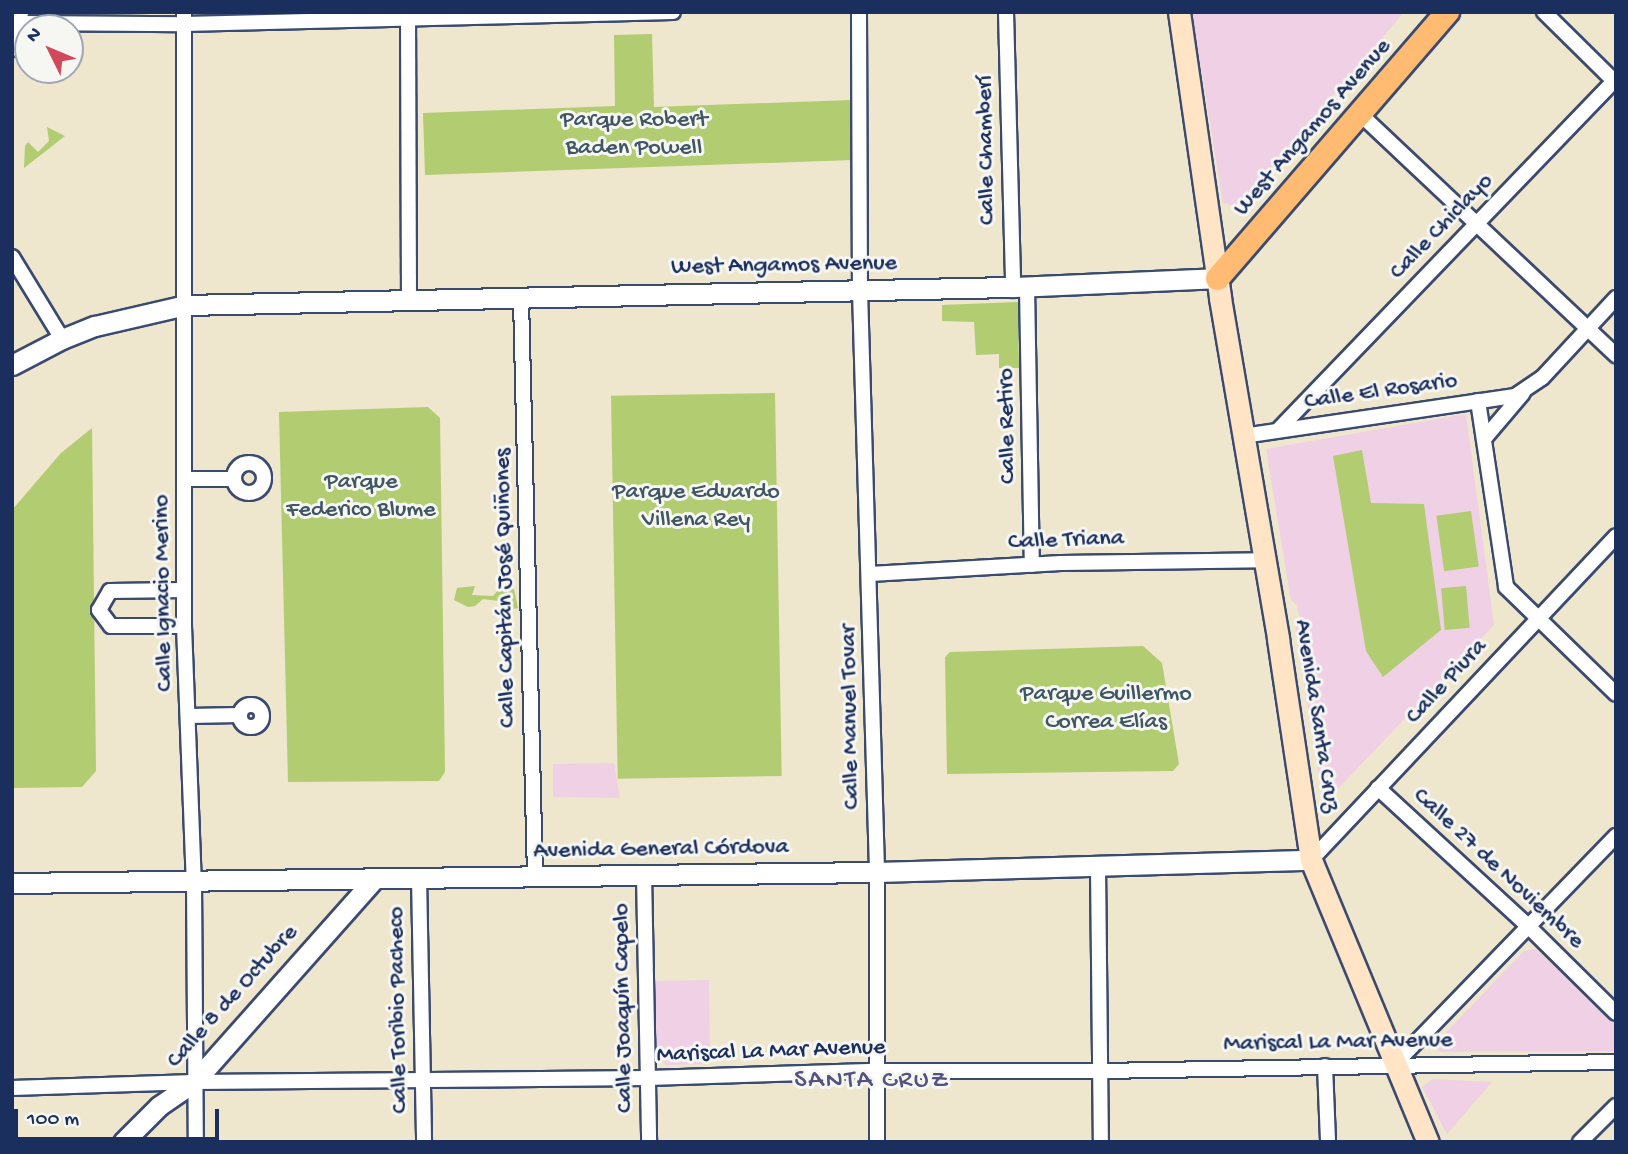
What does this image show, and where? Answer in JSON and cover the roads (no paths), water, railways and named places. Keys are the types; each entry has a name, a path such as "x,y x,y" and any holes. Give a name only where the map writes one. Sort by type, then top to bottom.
{"main road":[{"name":"Avenida Santa Cruz","path":"1179,12 1217,278 1311,860 1428,1142"},
{"name":"West Angamos Avenue","path":"1217,278 1447,12"}],"street":[{"path":"84,17 673,12"},
{"name":"Calle Manuel Tovar","path":"859,12 860,291 877,872 877,1142"},
{"name":"Calle Chamberí","path":"1006,12 1020,287"},
{"path":"1544,12 1615,81"},
{"path":"408,16 409,300"},
{"name":"Calle Ignacio Merino","path":"184,18 184,626 194,881 196,1142"},
{"name":"Calle Chiclayo","path":"1279,429 1615,81"},
{"path":"1360,114 1616,355"},
{"path":"12,257 62,338"},
{"name":"West Angamos Avenue","path":"12,365 62,338 123,317 185,305 1020,287 1217,278"},
{"name":"Calle Retiro","path":"1020,287 1032,565"},
{"path":"1484,439 1524,392 1542,378 1616,298"},
{"name":"Calle Capitán José Quiñones","path":"521,299 535,876"},
{"name":"Calle El Rosario","path":"1243,436 1524,392"},
{"path":"1478,401 1506,587 1616,694"},
{"path":"1301,406 1300,418 1304,425"},
{"path":"185,479 234,480"},
{"name":"Calle Piura","path":"1311,860 1616,536"},
{"name":"Calle Triana","path":"870,574 1032,565 1264,560"},
{"path":"184,590 110,591 99,610 111,626 184,626"},
{"path":"189,716 239,715"},
{"name":"Calle 27 de Noviembre","path":"1378,788 1616,1013"},
{"path":"1395,1064 1616,836"},
{"name":"Avenida General Córdova","path":"12,883 877,872 1311,860"},
{"path":"1098,866 1101,1142"},
{"name":"Calle Joaquín Capelo","path":"644,874 649,1142"},
{"name":"Calle Toribio Pacheco","path":"419,877 424,1142"},
{"name":"Calle 8 de Octubre","path":"123,1142 159,1106 194,1082 373,879"},
{"name":"Mariscal La Mar Avenue","path":"12,1088 194,1082 648,1078 876,1070 1101,1071 1616,1062"},
{"path":"1325,1066 1328,1142"},
{"path":"1580,1142 1616,1106"}],"district":[{"name":"SANTA CRUZ","path":"872,1082"}],"park label":[{"name":"Parque Robert Baden Powell","path":"634,135"},
{"name":"Parque Federico Blume","path":"361,497"},
{"name":"Parque Eduardo Villena Rey","path":"696,507"},
{"name":"Parque Guillermo Correa Elías","path":"1106,709"}]}
